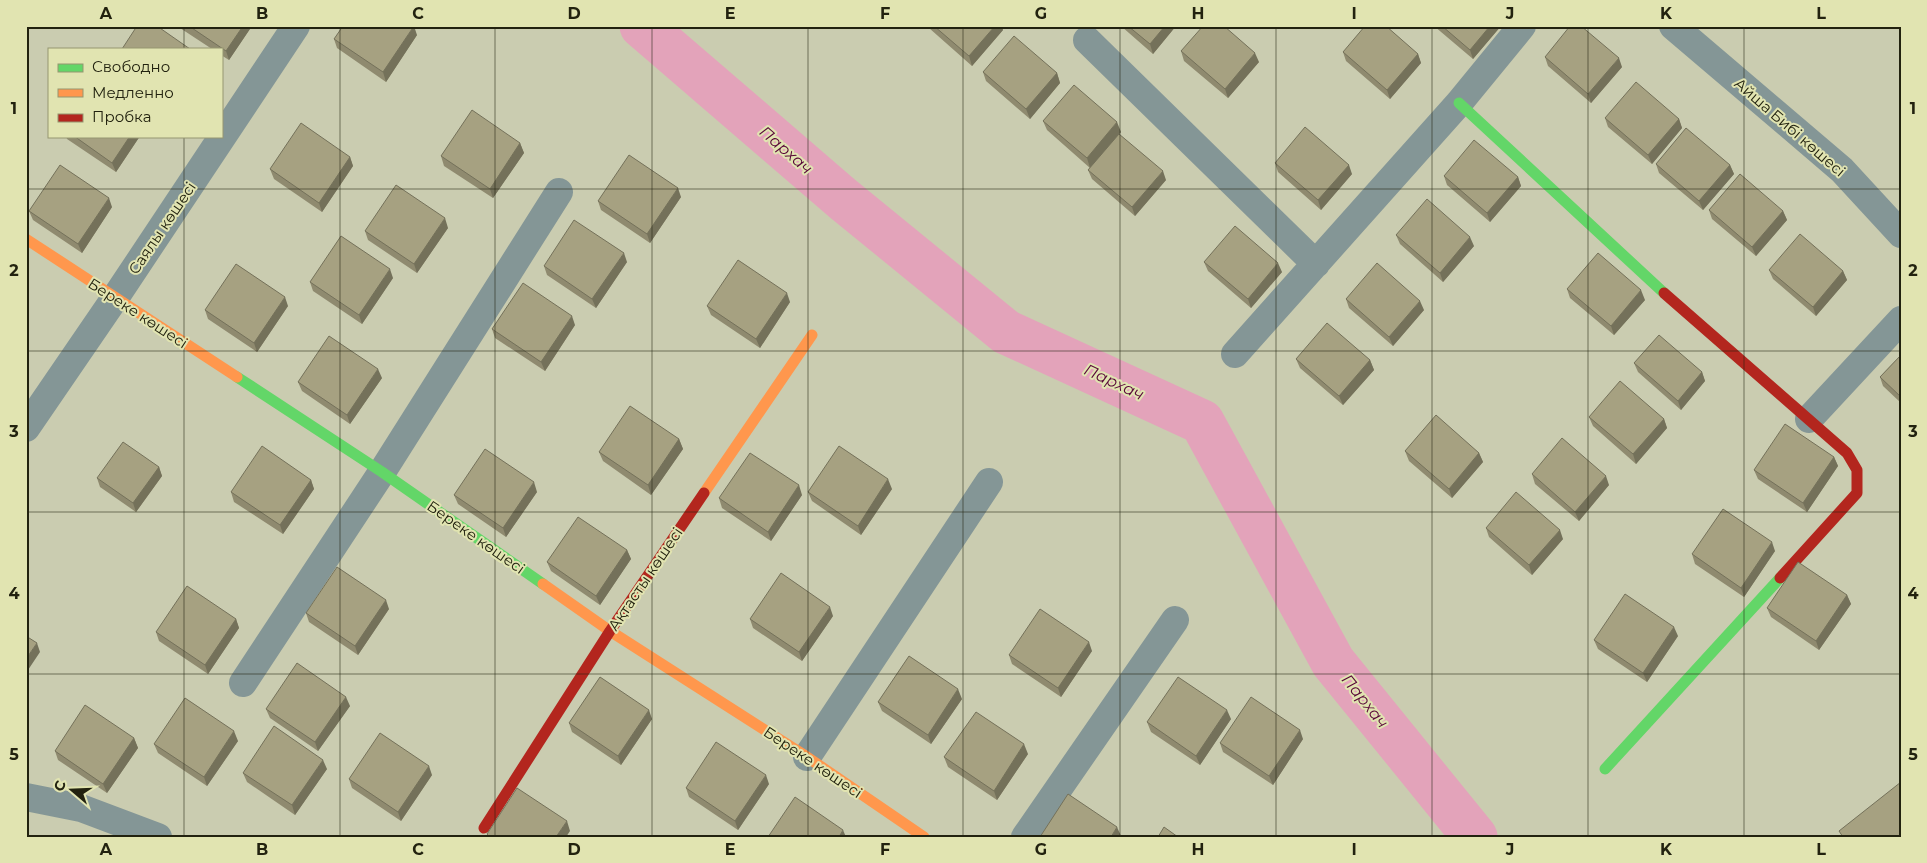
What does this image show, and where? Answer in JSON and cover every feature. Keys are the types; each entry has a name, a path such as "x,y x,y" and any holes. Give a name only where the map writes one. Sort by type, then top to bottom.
{"street":[{"name":"Саялы көшесі","path":"222,137 296,26"},
{"path":"1236,354 1459,103 1522,26"},
{"name":"Айша Бибі көшесі","path":"1673,26 1842,170 1901,234"},
{"path":"1087,40 1316,264"},
{"path":"1459,103 1676,304 1847,453 1857,470 1857,494 1605,769"},
{"name":"Саялы көшесі","path":"26,428 221,138"},
{"path":"243,684 382,472 559,192"},
{"name":"Береке көшесі","path":"26,239 382,472 610,631 807,757 924,837"},
{"path":"1809,419 1901,320"},
{"name":"Ақтасты көшесі","path":"484,828 610,631 812,335"},
{"path":"807,757 989,482"},
{"path":"1024,837 1175,620"},
{"path":"26,797 81,808 158,837"}],"building":[{"path":"137,26 157,26 189,48 123,48"},
{"path":"189,26 243,26 226,51"},
{"path":"343,26 414,26 383,72 334,39"},
{"path":"934,26 995,26 969,56"},
{"path":"1128,26 1165,26 1150,44"},
{"path":"1203,26 1224,26 1255,53 1225,89 1181,51"},
{"path":"1365,26 1386,26 1418,54 1387,90 1343,52"},
{"path":"1442,26 1490,26 1470,50"},
{"path":"1570,26 1581,26 1619,58 1588,94 1545,57"},
{"path":"1014,36 1057,73 1026,109 983,72"},
{"path":"1636,82 1679,119 1648,155 1605,118"},
{"path":"1074,85 1117,122 1087,158 1043,121"},
{"path":"472,110 520,143 490,189 441,156"},
{"path":"301,123 350,157 319,203 270,169"},
{"path":"1305,127 1349,165 1318,200 1275,163"},
{"path":"1686,128 1730,165 1699,201 1656,164"},
{"path":"1119,134 1163,171 1132,207 1088,170"},
{"path":"77,138 129,138 112,163"},
{"path":"1474,140 1518,177 1487,213 1444,176"},
{"path":"629,155 678,188 647,234 598,201"},
{"path":"60,165 109,198 78,244 29,211"},
{"path":"1740,174 1783,211 1752,247 1709,210"},
{"path":"396,185 445,218 414,264 365,231"},
{"path":"1427,199 1470,237 1440,273 1396,235"},
{"path":"574,220 624,253 592,299 544,266"},
{"path":"1235,226 1278,263 1248,299 1204,262"},
{"path":"1800,234 1843,271 1813,307 1769,270"},
{"path":"341,236 390,269 359,315 310,282"},
{"path":"1598,253 1641,290 1611,326 1567,289"},
{"path":"738,260 787,293 756,339 707,306"},
{"path":"1377,263 1420,301 1389,337 1346,299"},
{"path":"236,264 285,297 254,343 205,310"},
{"path":"523,283 572,316 541,362 492,329"},
{"path":"1327,323 1370,360 1339,396 1296,359"},
{"path":"1659,335 1702,372 1678,401 1634,363"},
{"path":"329,336 378,369 347,415 298,382"},
{"path":"1901,355 1901,397 1880,377"},
{"path":"1620,381 1664,419 1633,454 1589,417"},
{"path":"630,406 679,439 648,485 599,452"},
{"path":"1436,415 1479,453 1449,489 1405,451"},
{"path":"1785,424 1834,457 1803,503 1754,470"},
{"path":"1562,438 1606,476 1575,512 1532,474"},
{"path":"123,442 159,467 133,503 97,478"},
{"path":"262,446 311,480 280,525 231,492"},
{"path":"839,446 888,479 858,526 808,492"},
{"path":"485,449 534,482 503,528 454,495"},
{"path":"750,453 799,485 768,532 719,498"},
{"path":"1516,492 1560,530 1529,565 1486,528"},
{"path":"1723,509 1772,542 1741,588 1692,554"},
{"path":"578,517 627,550 596,596 547,562"},
{"path":"1798,562 1847,595 1816,641 1767,608"},
{"path":"337,567 386,600 355,646 306,613"},
{"path":"781,573 830,607 799,652 750,619"},
{"path":"187,586 236,619 205,665 156,632"},
{"path":"1625,594 1674,627 1643,673 1594,640"},
{"path":"1040,609 1089,642 1058,688 1009,655"},
{"path":"26,636 37,643 26,659"},
{"path":"909,656 958,689 928,735 878,702"},
{"path":"297,663 346,697 315,742 266,709"},
{"path":"600,677 649,710 618,756 569,723"},
{"path":"1178,677 1227,710 1196,756 1147,722"},
{"path":"1251,697 1300,730 1269,776 1220,743"},
{"path":"185,698 234,731 204,777 154,744"},
{"path":"85,705 134,738 103,784 55,751"},
{"path":"976,712 1024,744 994,791 944,757"},
{"path":"274,726 323,760 292,805 243,773"},
{"path":"380,733 429,766 398,812 349,779"},
{"path":"716,742 766,775 735,821 686,788"},
{"path":"1901,782 1901,837 1843,837 1839,831"},
{"path":"517,788 567,821 556,837 490,837 487,834"},
{"path":"1068,794 1117,827 1111,837 1040,837"},
{"path":"795,797 843,830 839,837 768,837"},
{"path":"1164,827 1178,837 1158,837"}],"waterway":[{"name":"Пархач","path":"642,26 843,199 1006,332 1202,422 1333,662 1475,837"}],"traffic: fast":[{"path":"1459,103 1664,293"},
{"path":"237,377 382,472 543,584"},
{"path":"1605,769 1780,578"}],"traffic: slow":[{"path":"26,239 237,377"},
{"path":"704,493 812,335"},
{"path":"543,584 610,631 807,757 924,837"}],"traffic: jam":[{"path":"1664,293 1847,453 1857,470 1857,493 1780,578"},
{"path":"484,828 610,631 704,493"}]}
